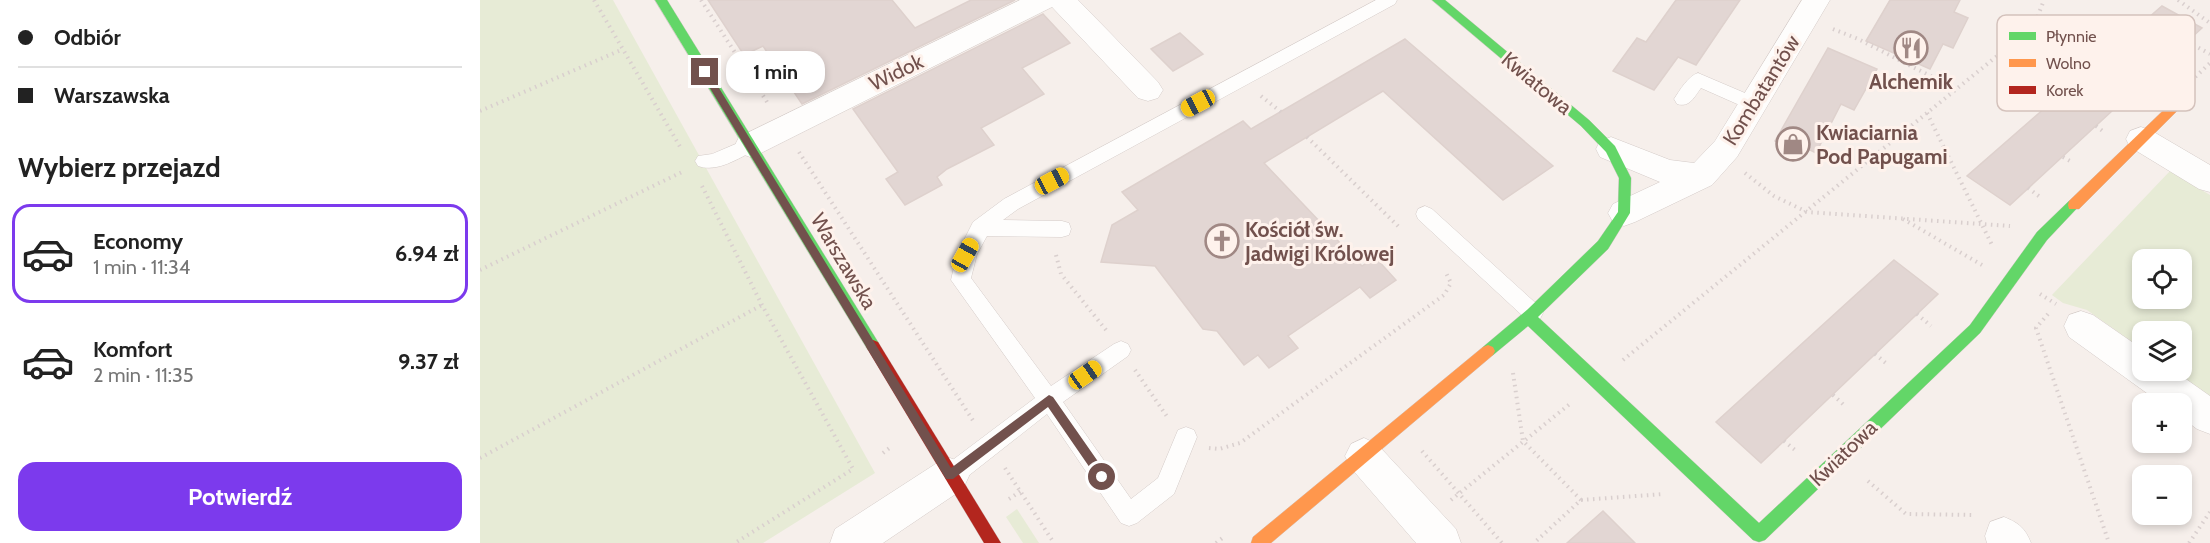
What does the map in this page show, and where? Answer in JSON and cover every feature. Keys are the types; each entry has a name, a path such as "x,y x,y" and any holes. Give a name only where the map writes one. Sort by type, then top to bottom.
{"street":[{"name":"Warszawska","path":"661,0 993,543"},
{"name":"Widok","path":"750,145 1043,0"},
{"path":"1062,0 1148,90"},
{"name":"Kwiatowa","path":"1438,0 1585,123 1611,149 1625,178 1624,213"},
{"name":"Kombatantów","path":"1624,213 1701,176 1726,149 1811,9"},
{"name":"Kwiatowa","path":"1531,315 1759,534 1975,329 2042,236 2170,111"},
{"path":"2141,139 2210,180"},
{"path":"1611,149 1667,172 1701,176"},
{"path":"1259,543 1531,315 1603,244 1624,213"},
{"path":"2081,326 2132,362"},
{"path":"2159,381 2210,417"},
{"path":"1364,456 1433,533"},
{"path":"849,543 950,476"}],"lane":[{"path":"1186,437 1166,486 1129,515 962,280 965,255 980,228 1011,204 1389,0"},
{"path":"1683,99 1698,79 1753,104"},
{"path":"698,164 714,161 750,145"},
{"path":"1425,214 1531,315"},
{"path":"980,228 1062,229"},
{"path":"950,476 1049,400 1121,350"}],"path":[{"path":"594,0 621,50 698,164 762,305 853,469 735,543"},
{"path":"701,0 1054,543"},
{"path":"2038,15 2044,0"},
{"path":"2178,0 2210,23"},
{"path":"1811,9 1858,39 1956,89"},
{"path":"2195,46 2210,54"},
{"path":"480,111 621,50"},
{"path":"1433,533 1460,493 1997,56"},
{"path":"2195,78 2210,63"},
{"path":"1257,95 1264,97 1281,112"},
{"path":"1307,137 1405,232"},
{"path":"480,270 698,164"},
{"path":"1739,167 1752,181 1791,206 1807,212 2016,227"},
{"path":"1903,219 1984,266"},
{"path":"1062,229 1057,242 1056,258 1061,274 1121,350 1173,424 1186,437 1203,447 1219,449 1240,443 1444,295 1451,283 1446,272 1438,264"},
{"path":"2055,304 2036,328 2109,543"},
{"path":"480,458 762,305"},
{"path":"1493,347 1512,365 1523,441 1581,500"},
{"path":"1400,426 1502,543"},
{"path":"1840,456 1906,514 2000,531"},
{"path":"1534,543 1581,500 1713,491"},
{"path":"2188,543 2210,512"}],"green space":[{"path":"480,0 613,0 875,473 763,543 480,543"},
{"path":"2170,171 2210,195 2210,397 2187,381 2192,381 2192,321 2132,321 2132,342 2087,310 2063,303 2052,295"},
{"path":"1017,509 1039,543 1023,543 1006,517"}],"building":[{"path":"708,0 892,0 915,28 971,0 1015,0 802,104 763,46 744,55"},
{"path":"1676,0 1740,0 1696,65 1678,57 1654,90 1613,71 1637,38 1646,42"},
{"path":"1890,0 1960,0 1954,12 1968,18 1953,48 1943,44 1930,69 1866,41"},
{"path":"2162,6 2178,15 2152,15"},
{"path":"1043,14 1070,43 1022,68 1044,94 981,128 994,145 947,169 937,177 942,185 905,205 886,179 898,172 853,109"},
{"path":"2195,24 2202,28 2195,34"},
{"path":"1180,33 1203,54 1173,71 1151,49"},
{"name":"Kościół św. Jadwigi Królowej","path":"1405,39 1553,166 1503,200 1383,91 1264,163 1362,266 1375,257 1396,280 1370,298 1360,287 1288,336 1298,348 1269,368 1258,355 1244,365 1217,331 1203,329 1155,266 1101,262 1112,225 1138,210 1122,192 1243,121 1251,129"},
{"path":"1828,48 1877,69 1854,110 1841,104 1816,153 1804,147 1801,153 1775,141"},
{"path":"2042,111 2112,111 2010,205 1967,176"},
{"path":"1894,260 1938,294 1761,463 1716,422"},
{"path":"1603,511 1635,543 1567,543"}],"traffic: fast":[{"path":"661,0 873,346"},
{"path":"1438,0 1585,123 1611,149 1625,178 1624,213 1603,245 1533,313 1488,351"},
{"path":"1528,317 1759,534 1975,329 2042,236 2074,205"}],"traffic: slow":[{"path":"2074,205 2170,111"},
{"path":"1259,543 1488,351"}],"traffic: jam":[{"path":"873,346 993,543"}],"place":[{"name":"Alchemik","path":"1911,48"},
{"name":"Kwiaciarnia Pod Papugami","path":"1793,144"},
{"name":"Kościół św. Jadwigi Królowej","path":"1222,241"}],"route":[{"path":"705,72 950,476 1049,400 1102,477"}]}
